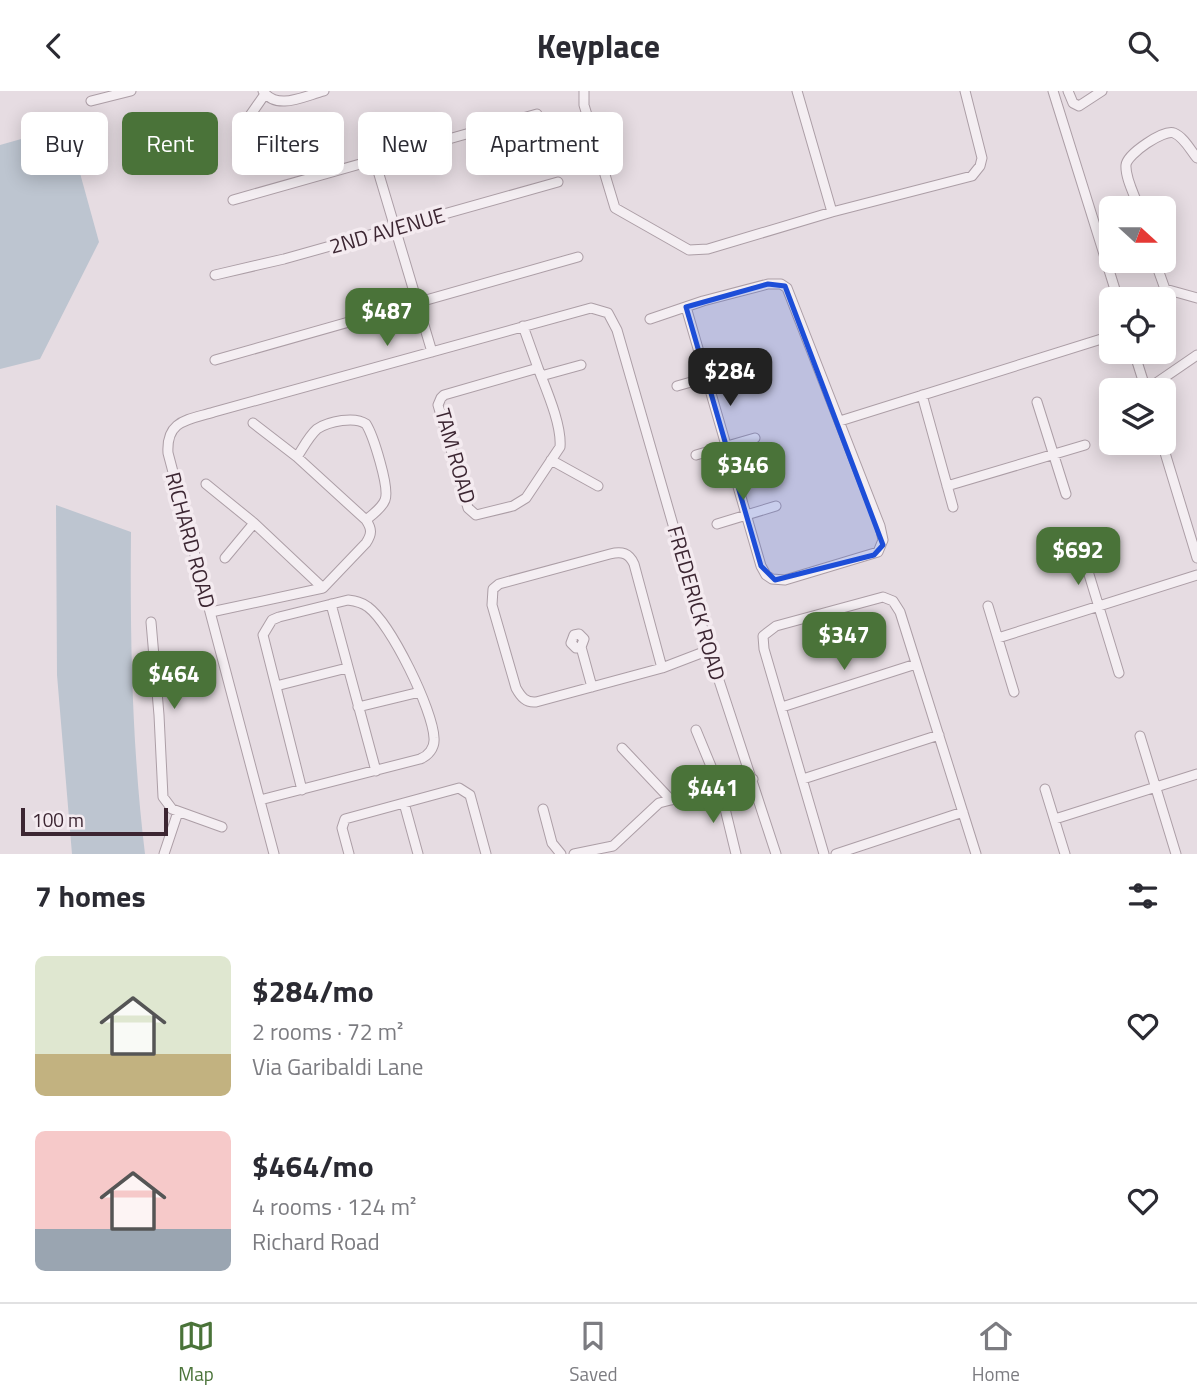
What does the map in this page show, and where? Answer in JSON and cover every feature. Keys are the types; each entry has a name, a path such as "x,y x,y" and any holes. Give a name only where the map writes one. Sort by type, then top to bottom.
{"street":[{"path":"91,101 131,91"},
{"path":"252,112 264,93 272,100 284,102 324,91"},
{"path":"584,91 584,104 615,208 689,250 708,250 832,212 953,183 976,173 982,158 965,91"},
{"path":"797,91 832,212"},
{"path":"1053,91 1114,287"},
{"path":"1068,91 1073,103 1079,106 1102,91"},
{"path":"1135,196 1126,169 1127,161 1162,133 1168,132 1179,137 1197,158"},
{"path":"233,200 358,166"},
{"path":"379,175 432,352 523,325"},
{"name":"2ND AVENUE","path":"215,275 284,259 558,182"},
{"path":"215,360 578,257"},
{"path":"1159,273 1167,290 1197,298"},
{"path":"650,319 686,307 768,284 785,286 798,312 880,526 883,540 878,552 785,580 775,580 763,571 686,307"},
{"name":"FREDERICK ROAD","path":"523,325 591,308 608,313 614,322 709,650 776,854"},
{"name":"TAM ROAD","path":"523,325 540,372 561,440 560,447 526,498 518,504 476,515 468,508 439,405 440,398 540,372 582,365"},
{"path":"839,421 1099,340"},
{"name":"RICHARD ROAD","path":"274,854 168,453 168,438 172,429 183,421 432,352"},
{"path":"1163,378 1197,355"},
{"path":"677,386 737,369"},
{"path":"922,395 953,507"},
{"path":"1037,402 1066,493"},
{"path":"297,457 311,435 321,427 355,419 366,424 386,496 383,504 366,520"},
{"path":"211,612 323,588 366,543 371,531 366,520 297,457 253,423"},
{"path":"696,455 755,438"},
{"path":"947,486 1085,445"},
{"path":"1166,455 1197,558"},
{"path":"551,460 598,487"},
{"path":"206,484 254,523 323,588"},
{"path":"717,524 776,506"},
{"path":"225,558 254,523"},
{"path":"662,668 634,564 626,554 618,552 495,586 491,592 492,605 516,688 523,699 536,702 662,668 709,650"},
{"path":"1084,558 1119,674"},
{"path":"998,638 1197,575"},
{"path":"824,854 762,641 766,631 776,626 875,599 888,598 900,612 976,854"},
{"path":"260,800 302,790 376,772 426,757 431,751 435,736 413,673 381,621 370,608 358,602 348,600 275,619 264,632 264,644 302,790"},
{"path":"331,604 376,772"},
{"path":"988,606 1014,692"},
{"path":"150,622 159,715 161,790 167,803 178,812 222,827"},
{"path":"581,647 592,687"},
{"path":"782,708 916,664"},
{"path":"276,686 347,668"},
{"path":"358,707 420,692"},
{"path":"696,730 720,788 736,854"},
{"path":"803,779 939,735"},
{"path":"1140,736 1176,854"},
{"path":"622,748 671,800"},
{"path":"1055,819 1197,774"},
{"path":"574,854 598,852 614,846 659,803 753,779"},
{"path":"349,854 342,828 345,819 453,789 467,791 470,795 486,854"},
{"path":"1045,789 1065,854"},
{"path":"404,803 418,854"},
{"path":"542,809 552,843 561,854"},
{"path":"164,854 178,812"},
{"path":"836,854 963,812"}],"highlighted area":[{"path":"768,284 785,286 883,545 874,555 775,580 761,566 686,307"}],"shaded area":[{"path":"21,139 21,175 81,175 99,242 40,359 0,369 0,145"},
{"path":"56,505 131,532 133,693 145,854 72,854 57,675"}]}
